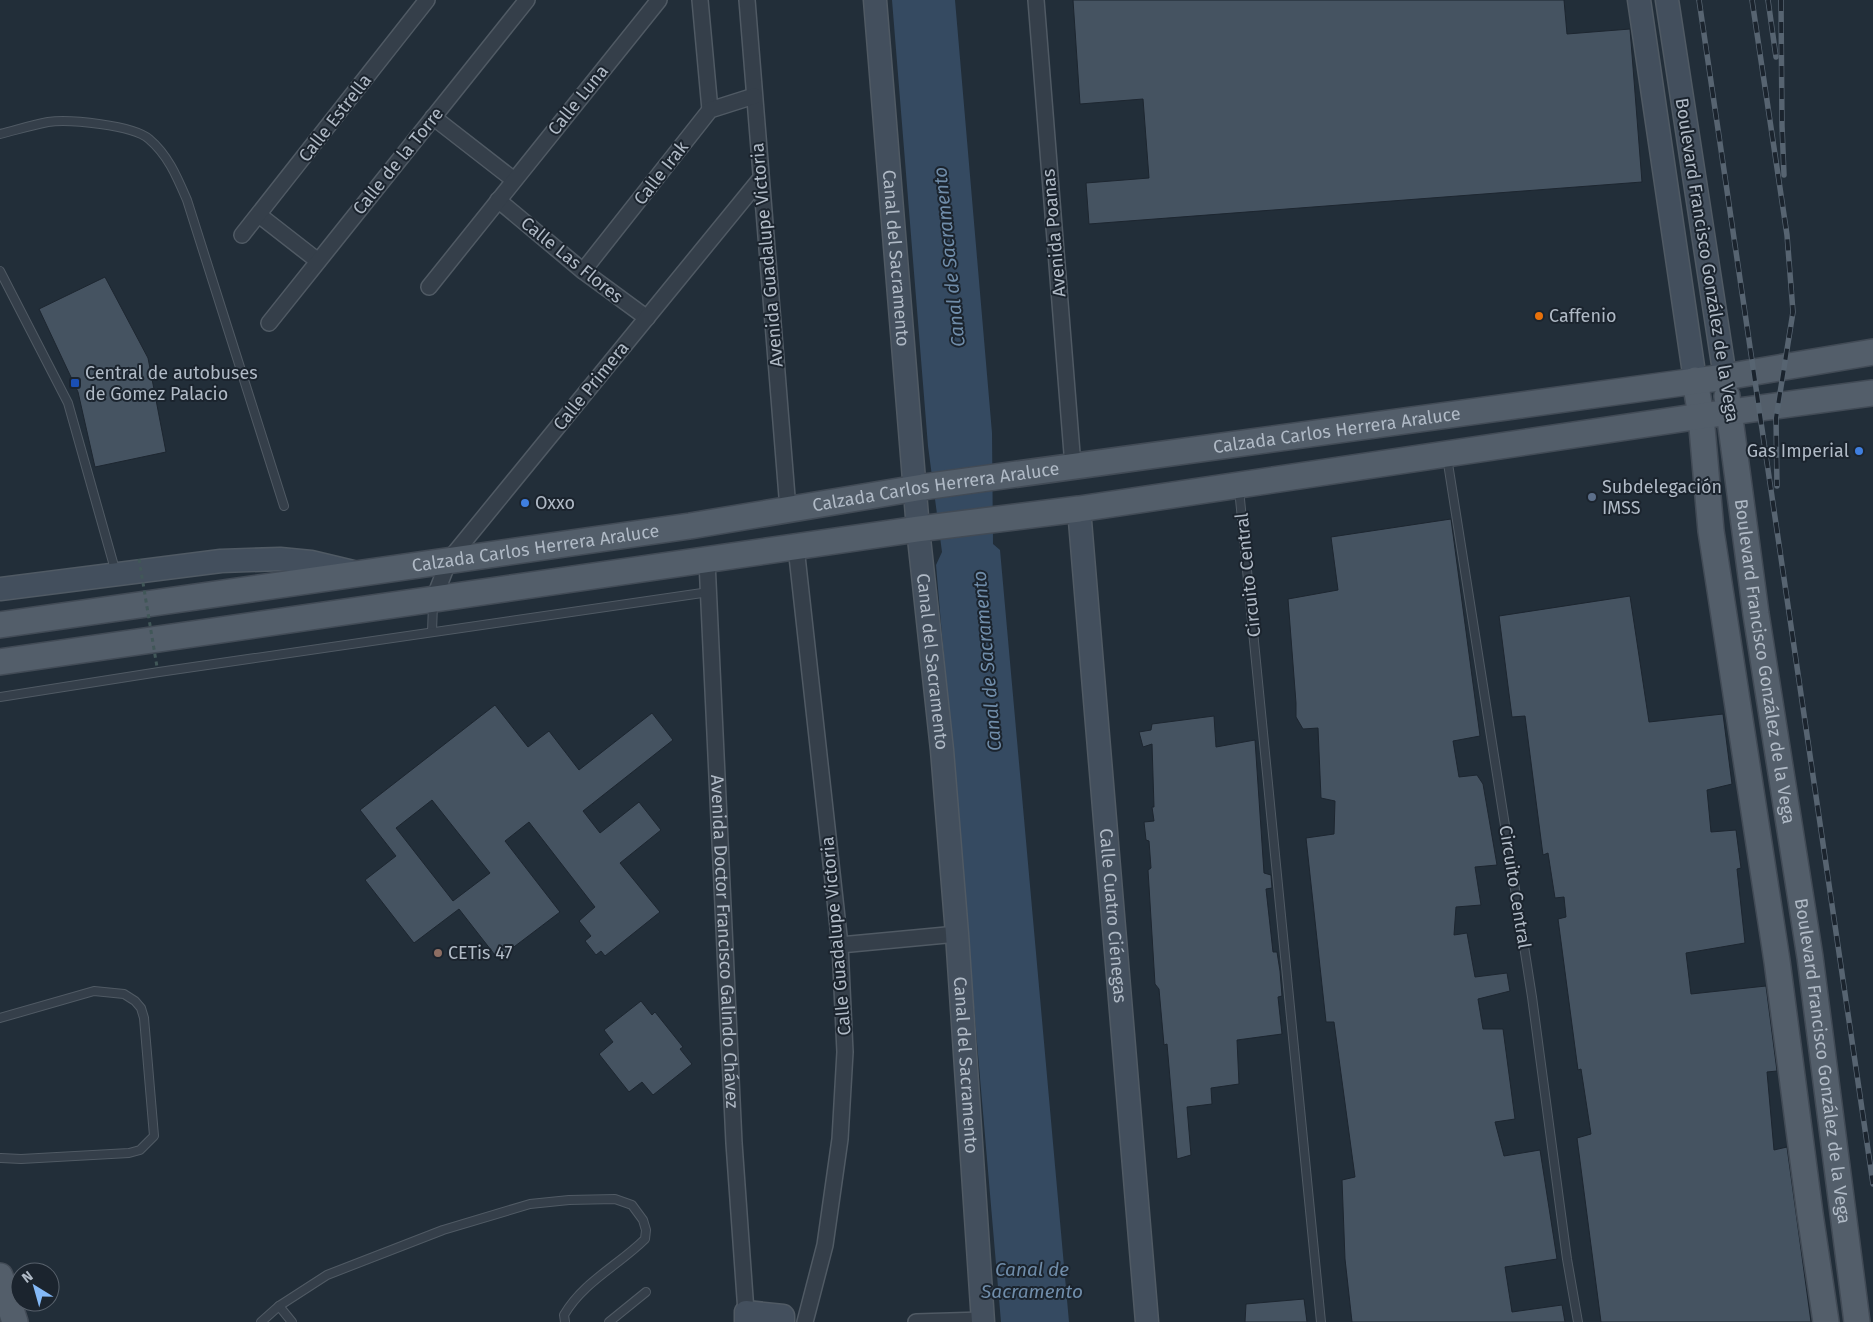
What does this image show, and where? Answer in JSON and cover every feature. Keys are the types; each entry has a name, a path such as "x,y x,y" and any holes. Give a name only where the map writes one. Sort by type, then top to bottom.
{"main road":[{"name":"Calzada Carlos Herrera Araluce","path":"0,625 690,526 919,488 1725,377 1873,352"},
{"name":"Boulevard Francisco González de la Vega","path":"1725,377 1756,614 1810,957 1857,1322"},
{"name":"Boulevard Francisco González de la Vega","path":"1695,380 1701,416 1711,531 1777,961 1826,1322"},
{"name":"Calzada Carlos Herrera Araluce","path":"0,662 1013,516 1078,509 1701,416 1873,393"},
{"path":"1171,452 1177,494"},
{"path":"1744,742 1775,738"},
{"path":"1777,961 1810,957"},
{"path":"0,1276 15,1322"}],"street":[{"name":"Calle Estrella","path":"242,235 427,0"},
{"name":"Calle de la Torre","path":"269,323 527,0"},
{"name":"Calle Luna","path":"429,287 659,0"},
{"path":"700,0 710,110 754,96"},
{"name":"Avenida Guadalupe Victoria","path":"747,0 788,509"},
{"name":"Canal del Sacramento","path":"875,0 942,750 983,1321"},
{"name":"Avenida Poanas","path":"1036,0 1073,466"},
{"name":"Boulevard Francisco González de la Vega","path":"1641,0 1695,380"},
{"name":"Boulevard Francisco González de la Vega","path":"1667,0 1725,377"},
{"name":"Calle Irak","path":"583,272 710,110"},
{"path":"433,117 514,180"},
{"name":"Calle Primera","path":"433,601 449,560 761,178"},
{"name":"Calle Las Flores","path":"498,200 583,272 646,318"},
{"path":"259,215 318,261"},
{"name":"Calle Cuatro Ciénegas","path":"1078,509 1147,1322"},
{"name":"Calle Guadalupe Victoria","path":"796,547 840,945 845,1052 840,1139 825,1245 805,1322"},
{"path":"0,589 221,562 264,559 311,562 360,574"},
{"name":"Avenida Doctor Francisco Galindo Chávez","path":"707,561 734,1143 746,1317"},
{"path":"840,945 956,934"},
{"path":"746,1317 788,1320"},
{"path":"916,1322 983,1321"}],"lane":[{"path":"0,134 50,122 90,123 126,128 147,137 163,153 176,174 187,200 284,506"},
{"path":"0,271 68,403 116,574"},
{"name":"Circuito Central","path":"1446,454 1532,997 1567,1260 1578,1322"},
{"name":"Circuito Central","path":"1239,484 1321,1322"},
{"path":"0,697 709,592"},
{"path":"432,632 433,601"},
{"path":"0,1018 94,991 124,994 135,1001 141,1008 144,1018 154,1136 140,1150 129,1153 21,1159 0,1156"},
{"path":"261,1322 279,1306 328,1275 443,1230 542,1202 615,1199 632,1206 643,1220 646,1230 645,1239 581,1292 564,1315 565,1322"},
{"path":"609,1322 646,1292"},
{"path":"279,1306 292,1322"}],"path":[{"path":"139,559 157,666"}],"water":[{"name":"Canal de Sacramento","path":"892,0 955,0 992,433 993,544 1000,550 1069,1322 1001,1322 936,565 942,552 928,446"}],"building":[{"path":"1073,0 1564,0 1567,34 1630,29 1642,182 1089,224 1086,183 1149,178 1143,99 1080,104"},
{"path":"105,277 148,358 166,452 95,467 78,392 39,309"},
{"path":"1451,519 1480,736 1453,741 1459,777 1477,775 1483,784 1497,865 1475,867 1481,905 1456,907 1454,935 1467,933 1475,977 1507,973 1510,991 1478,999 1483,1029 1503,1029 1515,1119 1495,1122 1504,1156 1540,1150 1557,1259 1505,1267 1512,1312 1562,1305 1565,1322 1352,1322 1345,1259 1342,1180 1355,1177 1334,1022 1326,1022 1306,838 1334,834 1335,801 1321,798 1318,728 1303,729 1296,717 1288,599 1338,590 1331,537"},
{"path":"1630,596 1649,722 1723,714 1732,784 1707,790 1711,832 1736,830 1741,868 1737,869 1745,943 1686,953 1691,994 1766,986 1777,1071 1767,1072 1774,1150 1787,1147 1811,1322 1601,1322 1577,1138 1591,1134 1581,1069 1578,1070 1558,919 1566,917 1564,897 1555,898 1548,853 1543,855 1525,716 1512,717 1499,616"},
{"path":"495,705 528,747 549,731 579,770 652,713 673,740 583,811 600,833 639,802 661,830 620,863 660,912 605,956 601,951 596,955 585,941 591,936 579,921 595,907 529,822 505,841 560,912 498,959 459,909 414,943 365,880 396,856 360,810","holes":["432,800 490,873 453,901 396,828"]},
{"path":"1214,716 1216,747 1255,740 1264,873 1271,875 1272,888 1266,889 1273,952 1277,952 1280,971 1282,996 1278,997 1282,1034 1237,1040 1239,1084 1211,1088 1212,1104 1187,1107 1191,1155 1177,1159 1167,1044 1164,1045 1159,989 1155,984 1148,870 1151,868 1149,841 1146,840 1144,822 1154,821 1152,807 1154,807 1152,744 1143,747 1139,732 1151,730 1152,724"},
{"path":"641,1001 652,1015 655,1012 683,1047 680,1049 692,1064 653,1095 642,1082 629,1092 599,1054 613,1042 604,1030"},
{"path":"1304,1299 1307,1322 1245,1322 1246,1304"}],"railway":[{"path":"1699,0 1873,1184"},
{"path":"1752,0 1787,235 1793,312 1776,418 1777,486"},
{"path":"1768,0 1776,57"},
{"path":"1781,0 1784,175"}],"place":[{"name":"Caffenio","path":"1539,316"},
{"name":"Central de autobuses de Gomez Palacio","path":"75,383"},
{"name":"Gas Imperial","path":"1859,451"},
{"name":"Subdelegación IMSS","path":"1592,497"},
{"name":"Oxxo","path":"525,503"},
{"name":"CETis 47","path":"438,953"}]}
